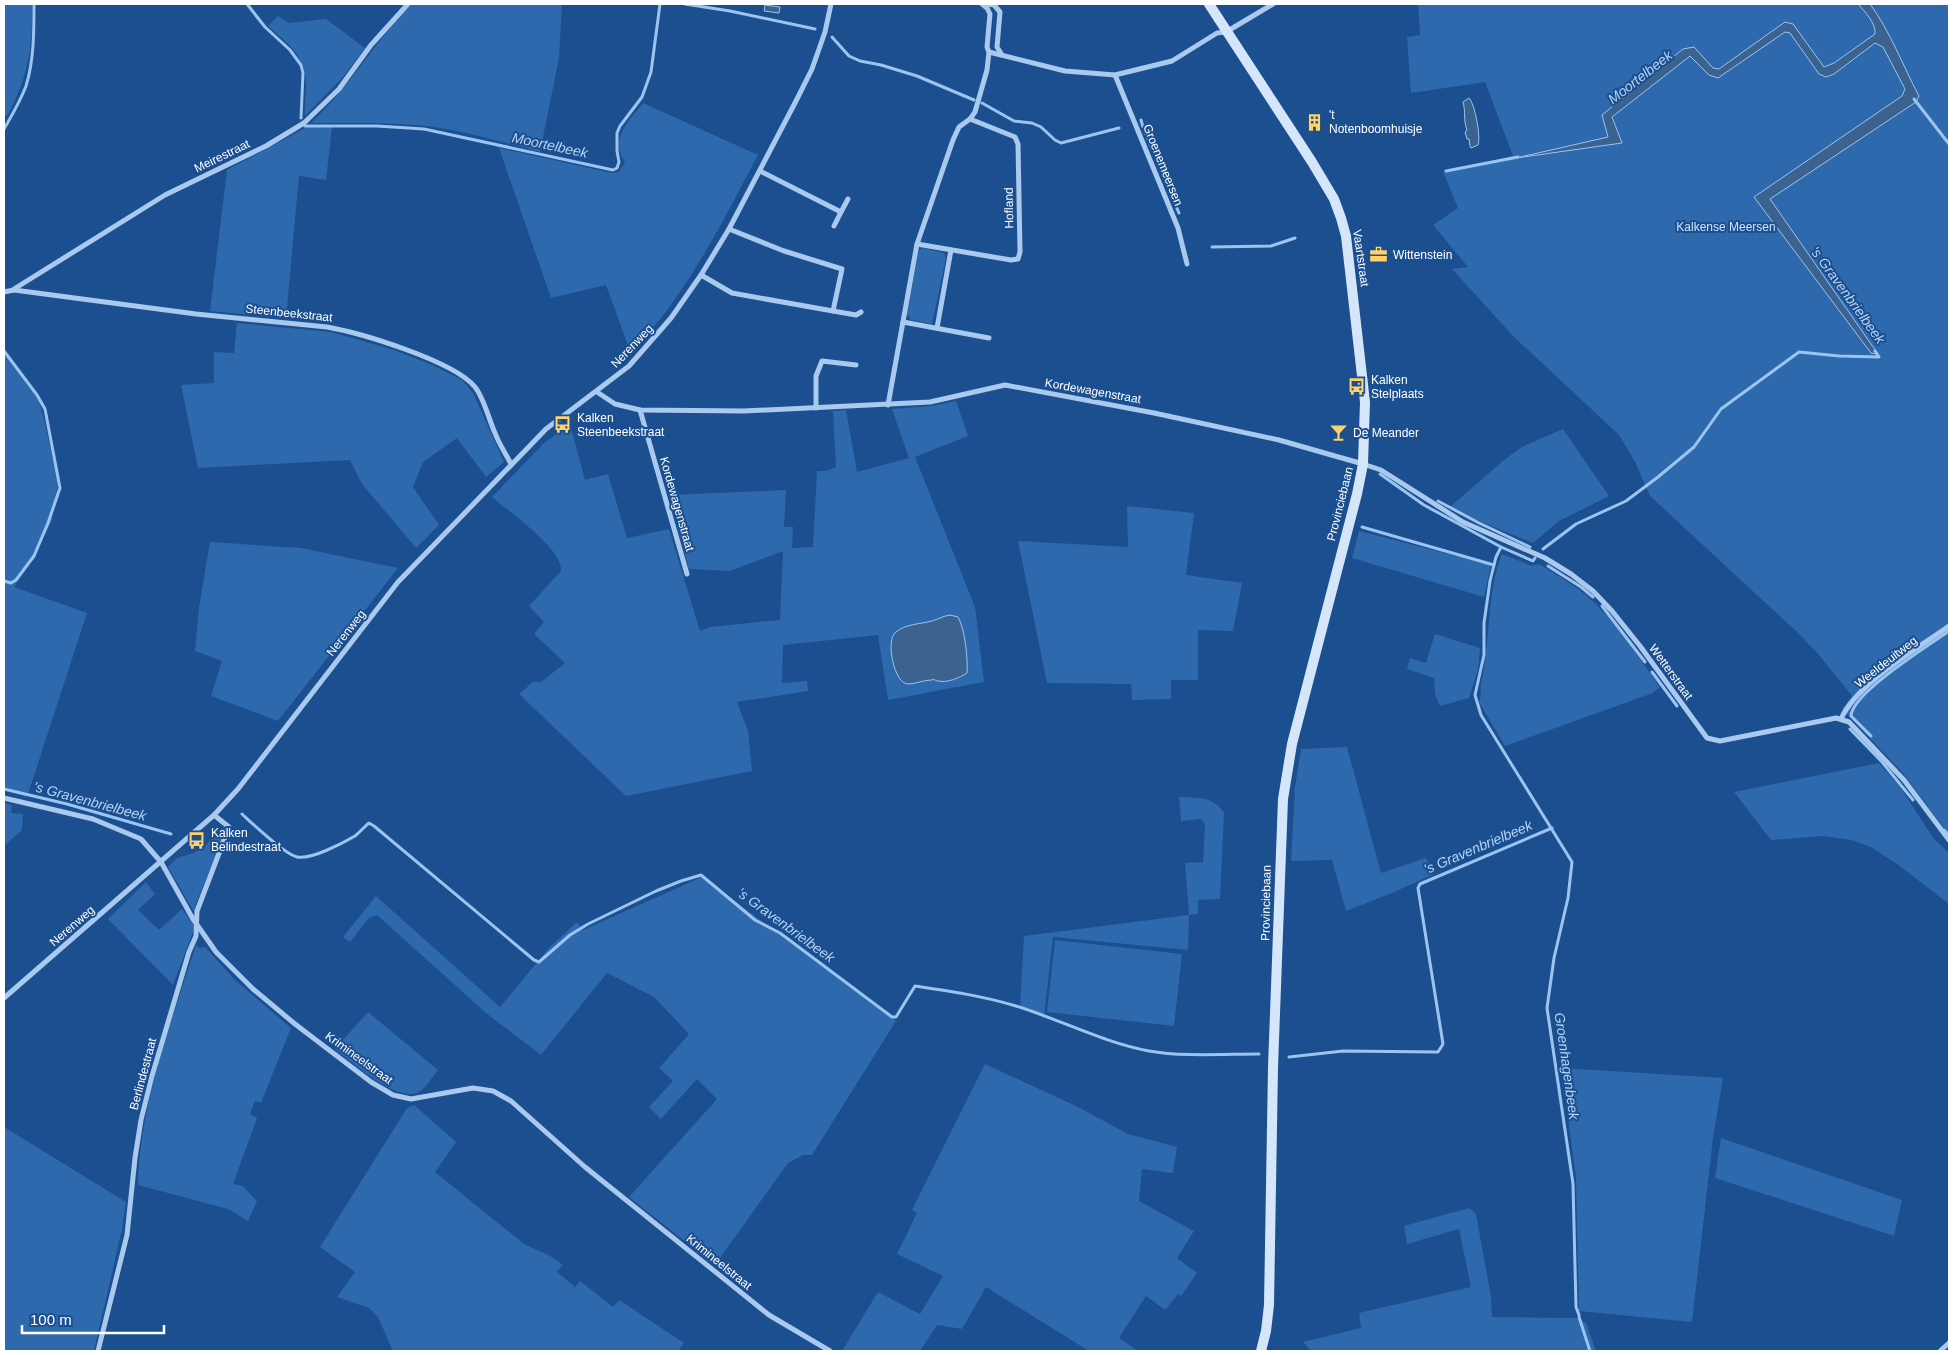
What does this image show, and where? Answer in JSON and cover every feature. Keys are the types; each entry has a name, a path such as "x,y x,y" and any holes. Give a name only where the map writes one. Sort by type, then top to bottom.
{"main road":[{"name":"Vaartstraat","path":"1208,4 1312,162 1334,199 1341,218 1346,236 1365,402 1363,464"},
{"name":"Provinciebaan","path":"1261,1351 1269,1305 1273,1067 1283,799 1292,744 1357,494 1363,464"}],"street":[{"name":"Meirestraat","path":"14,290 165,195 266,146 304,123 339,89 371,45 408,4"},
{"name":"Nerenweg","path":"4,998 214,815 238,789 398,582 546,429 629,366 671,318 701,275 729,229 812,69 825,32 831,4"},
{"path":"888,405 917,244 953,140 959,127 970,119 975,112 987,70 990,14 982,4"},
{"path":"987,4 994,4 1000,12 997,47 1002,55"},
{"path":"989,52 1065,72 1115,76 1172,61 1217,33 1226,32 1274,4"},
{"name":"Groenemeersen","path":"1115,76 1178,228 1187,264"},
{"name":"Hofland","path":"917,244 1011,260 1018,259 1020,252 1018,144 1015,137 970,119"},
{"path":"760,171 841,212"},
{"path":"834,226 848,199"},
{"path":"729,229 784,251 842,269 833,311"},
{"path":"937,328 951,250"},
{"path":"701,275 732,293 833,311 856,314 861,312"},
{"name":"Steenbeekstraat","path":"4,292 14,290 187,312 327,327 345,330 393,345 454,370 477,389 496,436 511,464"},
{"path":"903,322 989,338"},
{"path":"816,408 816,376 822,361 856,365"},
{"name":"Kordewagenstraat","path":"597,392 615,404 640,410 744,411 930,402 1005,385 1154,413 1279,440 1363,464"},
{"name":"Kordewagenstraat","path":"640,410 687,574"},
{"name":"Wetterstraat","path":"1363,464 1381,470 1463,522 1545,558 1571,574 1593,591 1612,610 1640,646 1707,738 1720,741 1836,718 1841,719"},
{"name":"Weeldeuitweg","path":"1841,719 1846,708 1873,681 1949,626"},
{"path":"1841,719 1849,722 1904,780 1949,840"},
{"name":"Krimineelstraat","path":"4,798 93,819 140,839 161,862 198,926 216,952 253,989 371,1082 393,1095 411,1099 473,1088 493,1091 511,1101 585,1167 769,1315 830,1351"},
{"name":"Berlindestraat","path":"98,1351 126,1235 141,1120 152,1076 189,952 196,936 198,926 196,912 229,827 214,815"},
{"path":"1940,1351 1949,1343"}],"green space":[{"path":"4,4 32,4 28,62 20,89 7,116 4,116"},
{"path":"412,4 562,4 559,58 540,152 470,134 427,126 383,123 311,123 338,95"},
{"name":"Kalkense Meersen","path":"1418,4 1949,4 1949,835 1903,773 1842,709 1852,696 1819,655 1797,632 1650,496 1635,462 1619,435 1514,337 1452,269 1468,267 1433,225 1458,208 1443,172 1513,156 1485,82 1411,93 1407,37 1420,35"},
{"path":"278,16 289,23 326,19 365,48 343,77 305,116 306,78 304,68 290,46 268,26"},
{"path":"643,103 758,155 711,242 686,283 657,323 630,351 606,285 551,298 499,148 612,173 619,172 625,162 620,154 620,138 627,123"},
{"path":"307,127 332,127 326,180 299,176 286,318 210,311 227,170"},
{"path":"923,248 944,253 946,258 932,324 911,320 907,314 919,250"},
{"path":"237,323 331,332 394,350 432,365 462,380 473,393 504,462 486,477 457,438 423,462 413,487 439,525 416,548 362,484 350,460 198,468 181,385 214,383 214,352 234,353"},
{"path":"4,353 39,401 58,481 57,495 49,516 53,518 35,556 14,587 87,613 27,797 4,790"},
{"path":"956,401 968,436 915,457 975,607 984,682 888,700 878,635 783,645 782,683 807,681 808,691 737,702 748,731 752,771 626,796 519,694 533,682 541,682 565,663 534,634 544,622 529,606 561,571 559,562 545,542 492,497 544,443 570,424 585,480 608,474 627,538 669,529 700,631 710,627 780,620 783,551 730,571 689,569 669,495 786,490 784,527 793,527 792,548 813,547 817,471 827,471 836,467 833,411 846,410 857,472 909,458 892,409 932,406"},
{"path":"1563,429 1609,496 1559,521 1533,543 1474,519 1451,506 1504,460 1522,447"},
{"path":"1127,506 1194,513 1186,575 1242,583 1233,631 1198,630 1198,680 1171,680 1171,699 1132,700 1131,684 1047,683 1018,541 1128,547"},
{"path":"1359,531 1491,565 1484,597 1352,558"},
{"path":"210,542 301,548 398,568 278,721 211,696 222,661 195,651 199,607"},
{"path":"1502,554 1532,566 1539,564 1569,582 1590,599 1612,622 1660,687 1653,693 1505,746 1479,702 1493,585"},
{"path":"1435,634 1480,648 1478,670 1469,698 1440,706 1435,694 1434,678 1407,669 1410,658 1426,663"},
{"path":"1347,747 1381,873 1426,858 1434,874 1346,911 1332,860 1291,861 1295,787 1301,749"},
{"path":"1879,763 1900,787 1934,839 1949,853 1949,904 1897,864 1871,847 1851,840 1824,836 1771,840 1734,792"},
{"path":"1179,797 1199,798 1210,801 1220,807 1224,813 1220,899 1198,900 1198,914 1189,915 1185,863 1203,862 1205,824 1201,819 1181,821"},
{"path":"4,803 12,805 11,813 23,814 22,830 4,846"},
{"path":"223,827 226,829 194,912 168,867 177,858 194,853 206,845"},
{"path":"702,877 896,1021 812,1155 803,1155 788,1163 717,1262 711,1262 629,1197 717,1099 697,1079 661,1119 649,1107 673,1081 659,1068 689,1034 654,997 607,973 541,1055 486,1013 377,915 369,918 350,942 343,937 376,896 500,1007 548,949 577,922 583,930"},
{"path":"146,882 155,894 138,910 159,930 182,909 195,927 173,985 108,919"},
{"path":"1189,915 1188,950 1053,937 1044,1017 1020,1007 1024,936"},
{"path":"1055,940 1182,954 1174,1026 1047,1012"},
{"path":"196,945 200,948 205,947 236,981 291,1028 261,1103 255,1101 250,1114 257,1118 233,1184 243,1186 257,1201 248,1221 228,1209 138,1185 144,1124 158,1064"},
{"path":"368,1012 438,1070 426,1086 417,1093 408,1094 386,1086 335,1049"},
{"path":"985,1064 1076,1106 1128,1134 1177,1147 1173,1173 1142,1169 1139,1201 1194,1231 1177,1258 1197,1273 1181,1296 1178,1294 1165,1310 1146,1296 1119,1338 1138,1351 1089,1351 986,1287 962,1329 937,1325 920,1351 842,1351 878,1292 920,1314 943,1276 897,1254 917,1213 912,1210"},
{"path":"1561,1068 1723,1078 1713,1138 1692,1322 1579,1311 1576,1177"},
{"path":"414,1105 456,1142 435,1172 524,1244 550,1256 563,1265 557,1272 575,1287 580,1281 613,1307 619,1300 684,1343 678,1351 393,1351 378,1317 369,1308 337,1297 355,1272 320,1247 407,1108"},
{"path":"4,1127 126,1202 122,1229 94,1351 4,1351"},
{"path":"1721,1138 1902,1200 1894,1236 1715,1178"},
{"path":"1469,1208 1476,1214 1491,1297 1492,1317 1576,1318 1586,1323 1596,1351 1311,1351 1303,1342 1361,1328 1359,1313 1471,1287 1459,1229 1407,1244 1404,1226"}],"shaded area":[{"path":"1858,4 1870,4 1877,14 1919,96 1916,102 1770,199 1878,354 1871,353 1754,197 1902,96 1905,89 1883,47 1875,43 1834,74 1826,77 1819,74 1790,33 1785,32 1718,78 1709,75 1690,56 1612,117 1622,143 1516,158 1608,137 1602,115 1683,49 1694,47 1713,68 1719,69 1785,22 1793,24 1824,67 1834,63 1875,34 1872,22"},
{"path":"765,5 780,7 779,13 764,11"},
{"path":"1469,98 1475,113 1479,135 1478,145 1471,148 1465,132 1467,130 1463,102"},
{"path":"950,615 958,617 960,622 964,636 967,673 949,681 934,680 908,684 903,682 895,669 891,652 893,636 904,627"}],"waterway":[{"name":"Moortelbeek","path":"4,129 21,98 29,76 33,45 34,4"},
{"name":"Moortelbeek","path":"247,4 265,27 290,50 301,65 303,73 301,118"},
{"name":"Moortelbeek","path":"305,126 377,126 424,129 613,170 617,168 619,162 617,133 620,126 642,97 651,72 660,4"},
{"name":"Moortelbeek","path":"685,4 730,11 815,29"},
{"name":"Moortelbeek","path":"832,37 849,56 860,61 917,76 974,100"},
{"path":"1914,99 1949,144"},
{"name":"Moortelbeek","path":"982,103 1014,121 1032,123 1041,127 1061,143 1119,128"},
{"name":"Moortelbeek","path":"1141,120 1143,127"},
{"name":"Moortelbeek","path":"1145,132 1157,160"},
{"name":"Moortelbeek","path":"1446,171 1518,157"},
{"name":"Moortelbeek","path":"1159,165 1169,186"},
{"name":"Moortelbeek","path":"1170,192 1179,213"},
{"name":"Moortelbeek","path":"1212,247 1271,246 1295,238"},
{"name":"Moortelbeek","path":"4,351 37,395 45,409 60,488 34,556 16,580 11,583 4,581"},
{"name":"'s Gravenbrielbeek","path":"1543,549 1576,524 1626,501 1658,477 1694,447 1721,409 1799,352 1879,357 1875,351"},
{"path":"1380,474 1424,505 1501,547"},
{"path":"1438,501 1530,547"},
{"path":"1362,527 1494,565"},
{"name":"Groenhagenbeek","path":"1535,558 1533,561 1501,547 1496,557 1490,581 1484,623 1484,655 1475,695 1481,715 1572,862 1568,898 1554,958 1547,1008 1573,1184 1576,1307 1579,1315"},
{"path":"1548,566 1593,597"},
{"path":"1602,606 1645,662"},
{"path":"1871,736 1851,716 1855,706 1864,695 1893,670 1949,631"},
{"path":"1652,672 1677,706"},
{"path":"1850,729 1882,762 1913,800"},
{"name":"'s Gravenbrielbeek","path":"4,789 67,804 171,834"},
{"name":"'s Gravenbrielbeek","path":"242,814 277,845 297,857 318,854 335,847 355,836 369,823 534,960 539,962 570,935 588,924 656,891 701,875 755,920 780,933 892,1017 896,1017 915,986 1004,1002 1115,1042 1149,1051 1189,1055 1259,1054"},
{"name":"'s Gravenbrielbeek","path":"1289,1057 1343,1051 1438,1052 1443,1044 1418,888 1420,884 1552,828"},
{"path":"1944,830 1949,835"},
{"name":"Groenhagenbeek","path":"1579,1317 1590,1351"}],"place":[{"name":"'t Notenboomhuisje","path":"1315,122"},
{"name":"Wittenstein","path":"1379,255"},
{"name":"Kalken Stelplaats","path":"1357,387"},
{"name":"Kalken Steenbeekstraat","path":"563,425"},
{"name":"De Meander","path":"1339,433"},
{"name":"Kalken Belindestraat","path":"197,840"}]}
